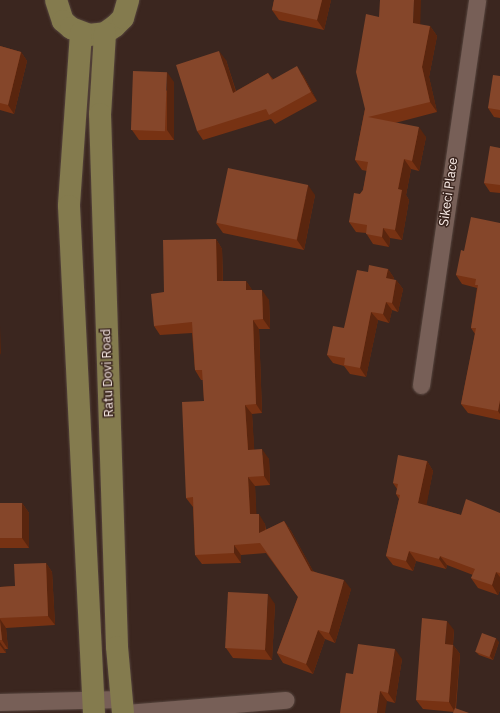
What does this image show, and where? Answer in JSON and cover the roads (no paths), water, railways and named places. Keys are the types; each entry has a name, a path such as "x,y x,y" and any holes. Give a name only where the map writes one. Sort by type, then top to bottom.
{"main road":[{"path":"56,0 63,20 81,33 105,33 123,18 128,0"},
{"path":"81,33 69,206 94,706"},
{"name":"Ratu Dovi Road","path":"105,33 100,114 123,708"}],"street":[{"name":"Sikeci Place","path":"421,385 477,0"},
{"path":"0,702 45,700 123,708 285,700"}]}
